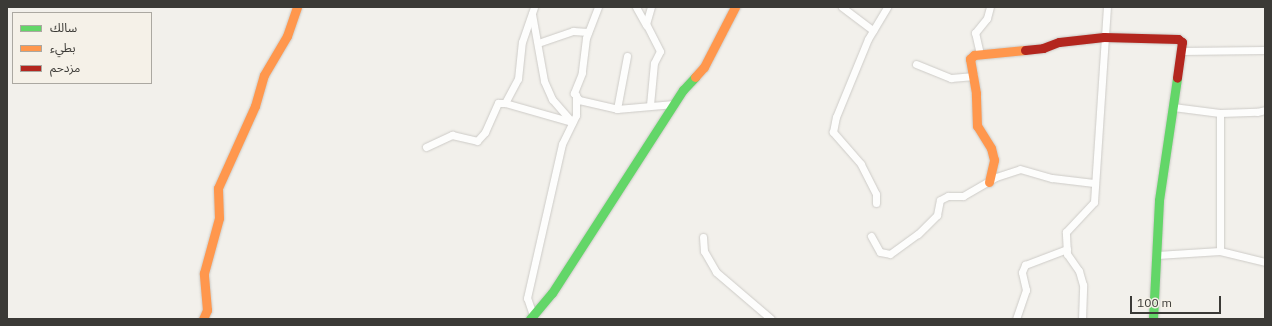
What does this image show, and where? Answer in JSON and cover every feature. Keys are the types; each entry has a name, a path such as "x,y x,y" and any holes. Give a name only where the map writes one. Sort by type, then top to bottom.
{"street":[{"path":"203,319 207,310 204,273 220,218 218,188 255,106 264,75 287,36 297,7"},
{"path":"531,317 527,298 562,144 576,115 576,95 574,93 582,73 588,32 598,7"},
{"path":"636,7 660,51 654,63 650,105"},
{"path":"646,25 651,7"},
{"path":"531,317 552,293 674,104 704,67 735,7"},
{"path":"842,7 873,30"},
{"path":"876,203 876,194 861,164 833,132 836,117 873,30 887,7"},
{"path":"980,54 975,33 987,18 990,7"},
{"path":"1082,319 1083,285 1067,249 1066,232 1094,202 1107,7"},
{"path":"533,10 544,81 552,99 572,122"},
{"path":"505,103 518,79 522,42 533,10"},
{"path":"538,43 574,31 588,32"},
{"path":"989,182 994,168 993,153 977,126 974,76 970,59 980,54 1042,48 1059,42 1104,38 1178,39 1182,42 1159,200 1153,319"},
{"path":"1181,51 1265,50"},
{"path":"617,109 627,56"},
{"path":"916,64 951,78 974,76"},
{"path":"576,95 580,100 617,109 674,104"},
{"path":"426,146 452,135 476,141 485,132 498,103 505,103 572,122"},
{"path":"1173,107 1220,113 1257,112 1265,110"},
{"path":"1220,113 1220,251"},
{"path":"871,236 880,252 890,254 918,234 937,215 940,200 948,196 963,196 1012,171 1026,168 1044,176 1094,184"},
{"path":"703,237 704,251 716,272 771,319"},
{"path":"1016,319 1026,290 1022,272 1025,265 1067,249"},
{"path":"1157,255 1220,251 1265,262"}],"traffic: fast":[{"path":"530,319 552,293 683,90 695,77"},
{"path":"1153,319 1159,200 1177,78"}],"traffic: slow":[{"path":"203,319 207,310 204,273 219,218 218,188 255,106 264,75 287,36 297,7"},
{"path":"695,77 704,67 735,7"},
{"path":"989,182 994,160 991,148 977,126 976,93 970,59 974,55 1025,50"}],"traffic: jam":[{"path":"1025,50 1043,48 1059,42 1104,37 1178,39 1182,42 1177,78"}]}
